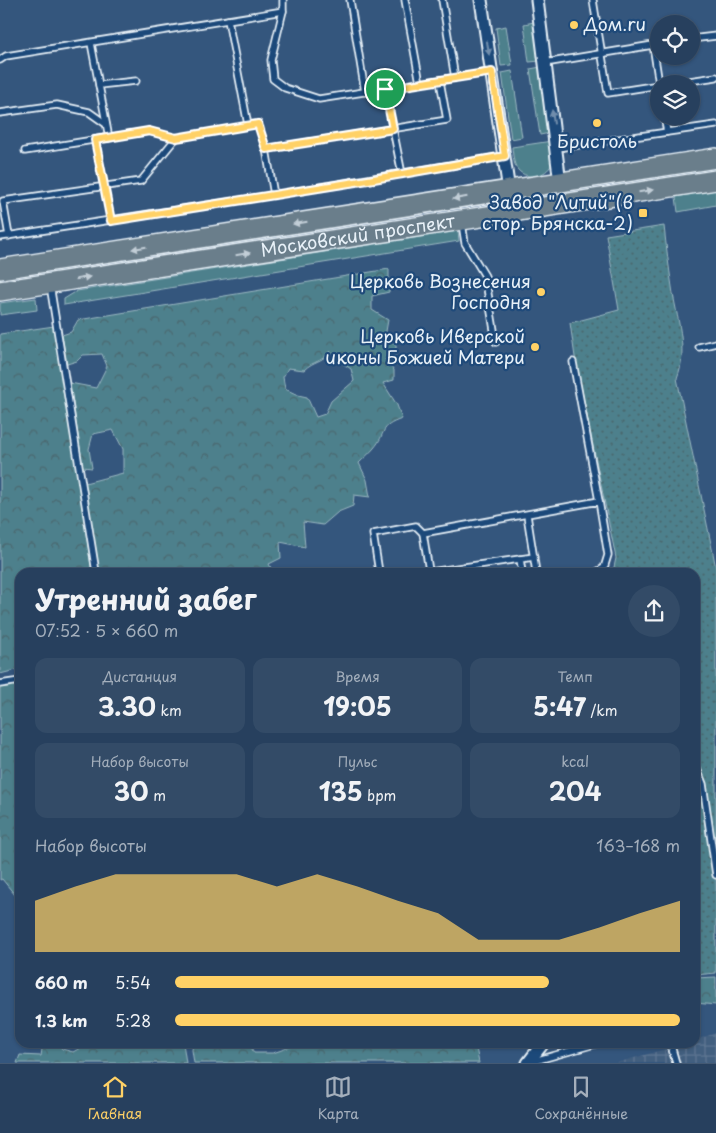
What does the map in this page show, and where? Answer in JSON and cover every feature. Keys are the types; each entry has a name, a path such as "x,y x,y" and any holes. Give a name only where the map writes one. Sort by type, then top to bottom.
{"main road":[{"name":"Московский проспект","path":"0,269 716,158"},
{"name":"Московский проспект","path":"0,291 716,180"},
{"path":"560,183 564,204"},
{"path":"509,191 513,212"}],"street":[{"path":"481,0 509,191"},
{"path":"537,0 560,183"},
{"path":"528,1063 539,1048"}],"lane":[{"path":"283,0 283,11 271,60 273,79 285,88 319,100 492,72"},
{"path":"350,0 365,92"},
{"path":"405,0 420,84"},
{"path":"442,0 455,78"},
{"path":"593,0 608,93 650,86"},
{"path":"0,60 6,56 283,11"},
{"path":"228,20 248,126"},
{"path":"700,39 716,36"},
{"path":"91,43 109,138"},
{"path":"545,63 650,46"},
{"path":"700,79 716,76"},
{"path":"266,149 447,120 440,80"},
{"path":"99,85 136,81"},
{"path":"385,89 402,174"},
{"path":"0,113 57,105 89,112 106,124"},
{"path":"25,152 149,131 176,138 258,124 266,149 274,196"},
{"path":"666,125 667,132"},
{"path":"557,148 716,125"},
{"path":"9,236 3,201 141,181 176,138"},
{"path":"95,140 111,221"},
{"path":"0,238 274,196 505,156"},
{"path":"462,220 465,243 485,276 496,342"},
{"path":"50,283 95,568"},
{"path":"699,347 716,343"},
{"path":"573,362 608,555 604,568"},
{"path":"423,533 598,501"},
{"path":"527,515 535,568"},
{"path":"378,568 372,534 416,526 423,533 429,568"},
{"path":"474,568 534,557"},
{"path":"520,559 521,568"},
{"path":"0,684 15,682"},
{"path":"700,776 703,784 716,875"},
{"path":"528,1063 581,1048"},
{"path":"672,1048 676,1063"}],"shaded area":[{"path":"716,1033 716,1063 616,1063 669,1048 700,1048 700,1038"}],"green space":[{"path":"534,22 540,61 529,62 524,24"},
{"path":"506,26 512,65 501,66 496,28"},
{"path":"541,67 550,133 540,135 530,69"},
{"path":"512,71 522,137 511,139 502,73"},
{"path":"552,141 552,164 546,172 532,176 522,173 516,168 512,147"},
{"path":"716,190 716,205 678,212 676,197"},
{"path":"664,226 672,287 681,332 682,355 677,378 716,568 716,973 700,975 700,568 614,568 616,558 575,357 570,323 619,310 606,235"},
{"path":"458,231 459,241 64,305 64,299 77,291"},
{"path":"389,269 389,292 372,296 372,310 388,320 385,337 396,344 396,354 385,359 394,370 394,380 383,383 397,405 402,419 386,428 378,443 359,463 367,480 370,497 354,495 353,506 338,512 323,525 303,522 305,547 280,542 281,558 269,564 271,568 98,568 85,483 123,473 123,449 113,430 93,434 89,449 92,468 83,467 70,383 96,388 107,366 102,354 83,355 77,361 67,364 62,335 71,332 78,320","holes":["330,351 336,359 351,369 354,381 331,401 325,414 316,417 307,397 285,389 283,377 288,368 304,370 311,364 324,358"]},
{"path":"36,298 37,310 0,315 0,303"},
{"path":"54,326 91,568 15,568 15,670 0,674 0,334"},
{"path":"15,681 15,895 2,879 0,880 0,685"},
{"path":"716,977 716,1005 700,1003 700,978"},
{"path":"42,1048 61,1048 73,1052 80,1048 184,1048 186,1063 17,1063 20,1055 41,1056"},
{"path":"192,1048 252,1048 254,1053 273,1053 287,1048 476,1048 479,1063 194,1063"}],"place":[{"name":"Дом.ru","path":"574,25"},
{"name":"Бристоль","path":"597,123"},
{"name":"Завод \"Литий\"(в стор. Брянска-2)","path":"643,213"},
{"name":"Церковь Вознесения Господня","path":"541,292"},
{"name":"Церковь Иверской иконы Божией Матери","path":"535,347"}],"route":[{"path":"492,72 505,156 111,221 95,140 149,131 176,138 258,124 266,149 393,129 385,89 492,72"}]}
